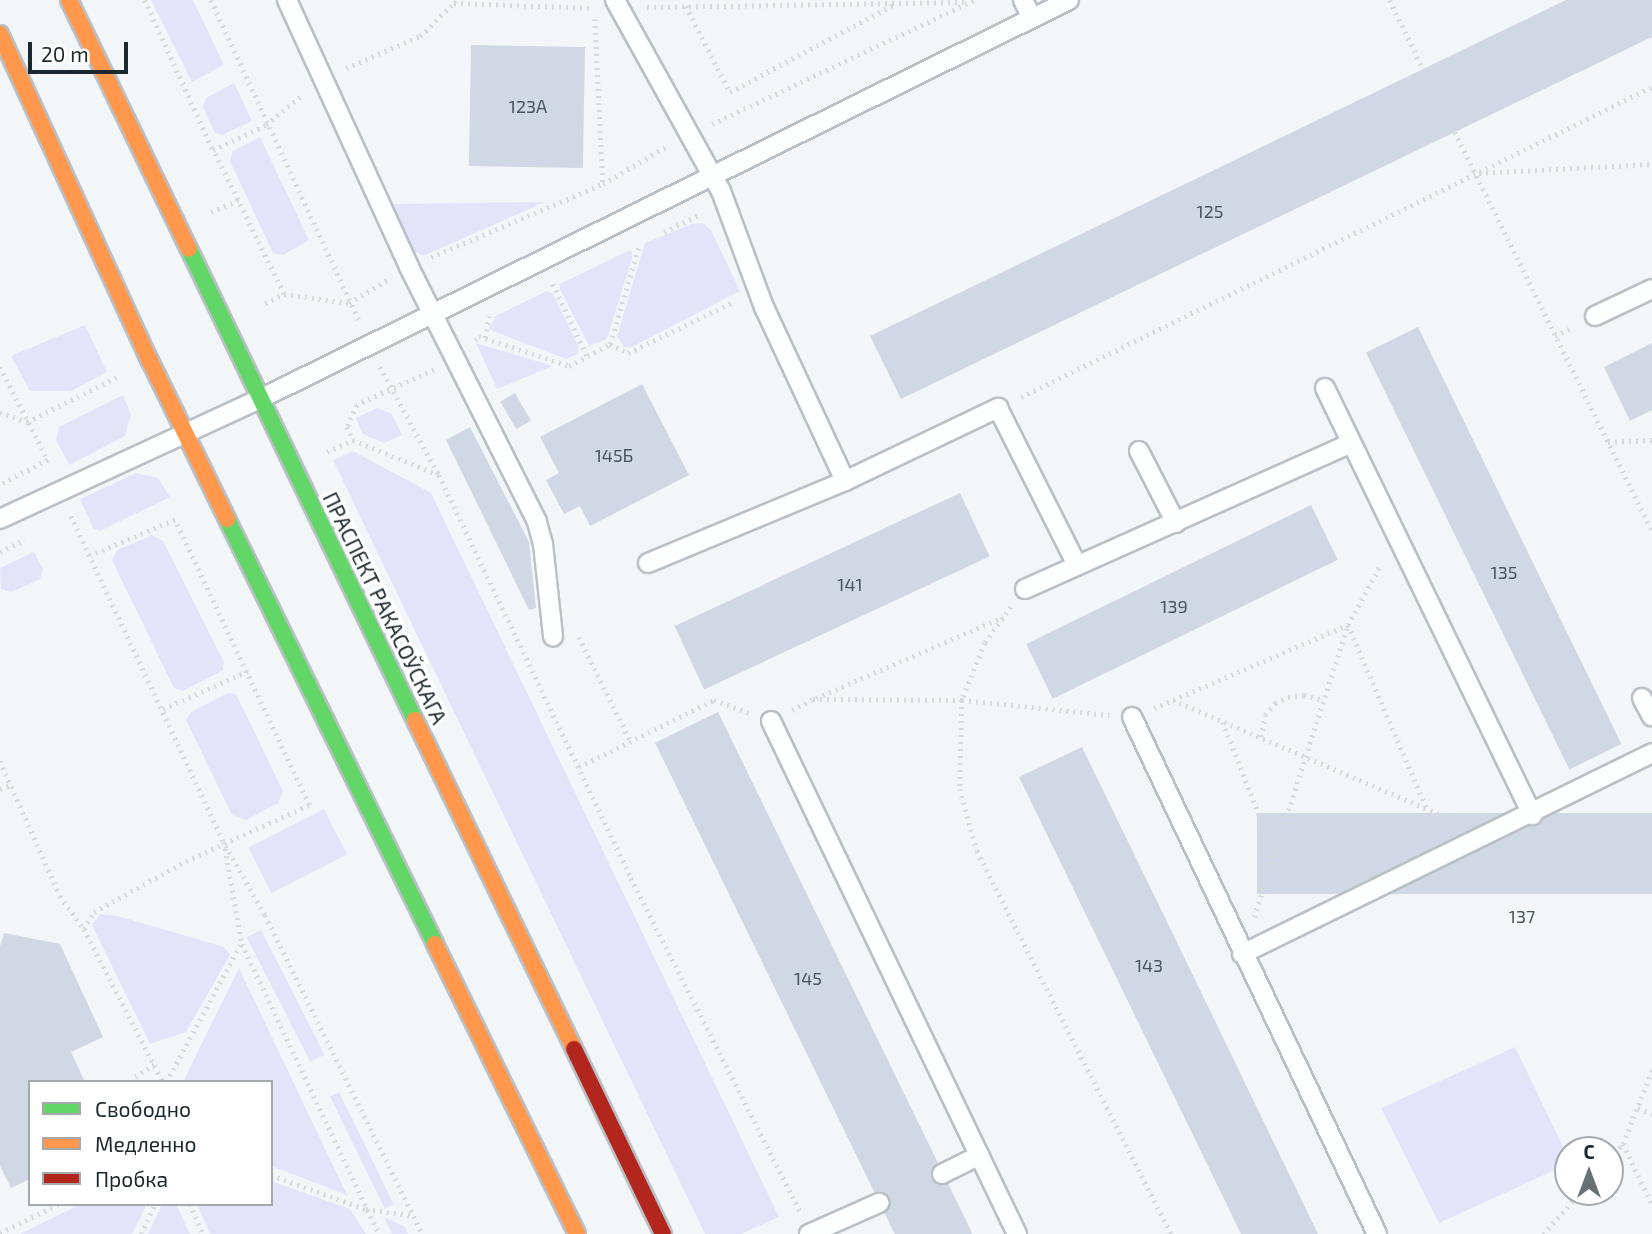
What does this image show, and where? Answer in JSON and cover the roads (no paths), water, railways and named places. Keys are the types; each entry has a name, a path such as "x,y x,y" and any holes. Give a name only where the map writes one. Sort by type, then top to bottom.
{"main road":[{"name":"ПРАСПЕКТ РАКАСОЎСКАГА","path":"69,0 663,1234"},
{"path":"0,34 187,435 577,1234"}],"lane":[{"path":"287,0 408,267 455,359 471,399 537,522 560,636"},
{"path":"1023,0 1032,18"},
{"path":"0,519 261,400 1069,0"},
{"path":"617,4 713,176 764,307 845,481"},
{"path":"1595,316 1652,289"},
{"path":"1325,388 1532,814"},
{"path":"648,563 845,481 998,408 1077,565"},
{"path":"1025,589 1351,443"},
{"path":"1139,451 1176,523"},
{"path":"1642,698 1652,717"},
{"path":"1132,717 1377,1234"},
{"path":"771,721 1017,1234"},
{"path":"1242,954 1652,753"},
{"path":"942,1174 980,1155"},
{"path":"810,1233 879,1203"}]}
